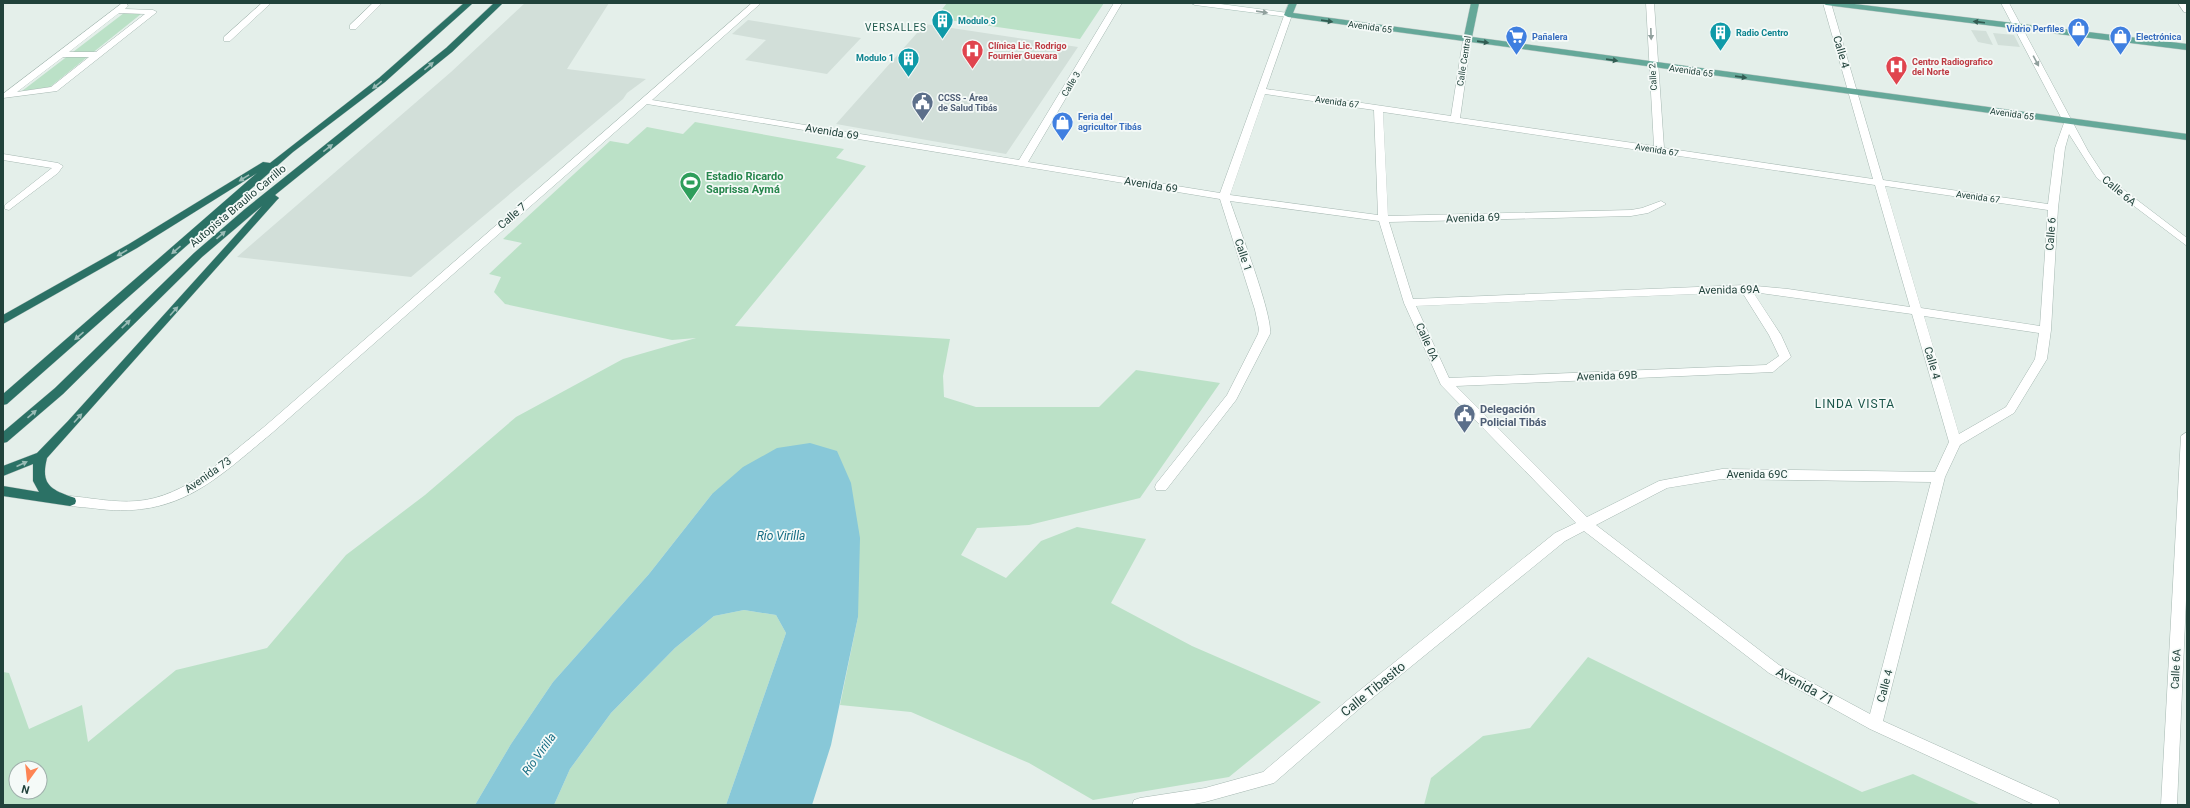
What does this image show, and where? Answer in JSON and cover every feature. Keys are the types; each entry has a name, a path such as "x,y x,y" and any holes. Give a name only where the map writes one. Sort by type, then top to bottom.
{"highway":[{"name":"Autopista Braulio Carrillo","path":"3,401 290,150 337,117 385,78 469,3"},
{"name":"Autopista Braulio Carrillo","path":"3,439 59,391 198,256 297,172 449,50 499,3"},
{"path":"3,320 133,246 290,150"},
{"path":"3,471 41,456 77,418 297,172"},
{"path":"41,456 37,471 41,485 52,495 70,501"},
{"path":"3,491 70,501"}],"main road":[{"path":"1288,15 1293,3"},
{"name":"Calle Central","path":"1467,40 1475,3"},
{"path":"1826,3 2187,47"},
{"name":"Avenida 65","path":"1288,15 1853,93 2187,137"}],"street":[{"path":"4,97 128,3"},
{"path":"227,39 267,3"},
{"path":"353,27 378,3"},
{"name":"Calle 7","path":"268,430 757,3"},
{"name":"Calle 3","path":"1022,164 1118,3"},
{"name":"Avenida 65","path":"1196,3 1288,15"},
{"name":"Calle 2","path":"1650,3 1652,65 1659,150"},
{"name":"Calle 4","path":"1826,3 1954,442 1939,477 1875,724"},
{"path":"2005,3 2069,122"},
{"path":"2182,3 2187,10"},
{"path":"4,97 54,89 153,12 117,11"},
{"path":"1224,197 1288,15"},
{"name":"Calle Central","path":"1455,119 1467,40"},
{"path":"61,54 97,55"},
{"name":"Avenida 67","path":"1262,91 2053,208"},
{"name":"Avenida 69","path":"644,101 1224,197 1382,219 1408,220 1631,213 1644,211 1661,204"},
{"name":"Calle 0A","path":"1378,108 1382,219 1409,303 1445,382 1584,523"},
{"name":"Calle 6","path":"1954,442 2010,410 2040,359 2045,330 2053,208 2060,148 2069,122"},
{"name":"Calle 6A","path":"2069,122 2083,151 2100,176 2187,243"},
{"path":"2060,148 2083,151"},
{"path":"3,157 58,166 55,171 10,207"},
{"name":"Calle 1","path":"1161,487 1195,446 1232,396 1264,334 1265,329 1261,310 1224,197"},
{"name":"Avenida 69A","path":"1409,303 1745,288 1788,292 2045,330"},
{"name":"Avenida 69B","path":"1445,382 1769,369 1786,358 1775,335 1745,288"},
{"name":"Avenida 73","path":"70,501 138,506 178,496 210,476 268,430"},
{"name":"Calle 6A","path":"2169,805 2186,483 2187,436"},
{"name":"Avenida 69C","path":"1584,523 1664,484 1722,474 1939,477"},
{"name":"Avenida 71","path":"1584,523 1774,669 1875,724 2052,805"},
{"name":"Calle Tibasito","path":"1140,805 1205,795 1268,778 1354,704 1485,598 1525,563 1560,537 1584,523"}],"shaded area":[{"path":"525,3 609,3 567,69 646,79 627,93 623,99 411,277 237,257 451,72"},
{"path":"748,20 861,38 827,74 745,60 766,40 732,34"},
{"name":"Clínica Lic. Rodrigo Fournier Guevara","path":"925,24 1078,47 1006,154 836,124"},
{"path":"1971,30 1986,31 1993,45 1978,42"},
{"path":"1993,33 2014,35 2020,47 1998,45"}],"green space":[{"path":"947,3 1104,3 1080,39 935,18"},
{"path":"124,13 141,14 50,87 22,91"},
{"path":"695,122 844,149 836,158 866,166 735,326 950,339 943,376 944,397 976,407 1099,407 1136,370 1220,383 1140,498 1029,525 977,528 961,555 1006,578 1041,541 1077,527 1146,539 1111,603 1192,646 1321,702 1229,777 1093,800 1029,763 911,712 840,705 858,617 712,494 649,574 553,682 511,744 475,805 3,805 3,672 9,673 29,729 82,705 88,742 176,670 267,648 346,555 425,495 516,417 623,359 696,338 672,340 505,304 494,292 501,277 489,274 522,243 503,239 610,141 628,144 647,127 683,134"},
{"path":"744,610 776,615 786,633 726,805 554,805 570,769 611,713 675,648 714,616"},
{"path":"1588,657 1862,792 1913,774 1981,805 1424,805 1431,778 1483,736 1530,728"}],"water":[{"name":"Río Virilla","path":"810,443 837,451 851,483 860,538 858,617 831,745 812,805 726,805 786,633 776,615 744,610 714,616 675,648 611,713 570,769 554,805 475,805 511,744 553,682 649,574 712,494 743,467 777,448"}],"place":[{"name":"Modulo 3","path":"943,40"},
{"name":"Vidrio Perfiles","path":"2079,48"},
{"name":"Radio Centro","path":"1720,52"},
{"name":"Pañalera","path":"1516,56"},
{"name":"Electrónica","path":"2121,56"},
{"name":"Clínica Lic. Rodrigo Fournier Guevara","path":"973,70"},
{"name":"Modulo 1","path":"909,78"},
{"name":"Centro Radiografico del Norte","path":"1896,86"},
{"name":"CCSS - Área de Salud Tibás","path":"923,122"},
{"name":"Feria del agricultor Tibás","path":"1063,142"},
{"name":"Estadio Ricardo Saprissa Aymá","path":"690,202"},
{"name":"Delegación Policial Tibás","path":"1465,434"}],"district":[{"name":"VERSALLES","path":"896,27"},
{"name":"LINDA VISTA","path":"1855,404"}]}
